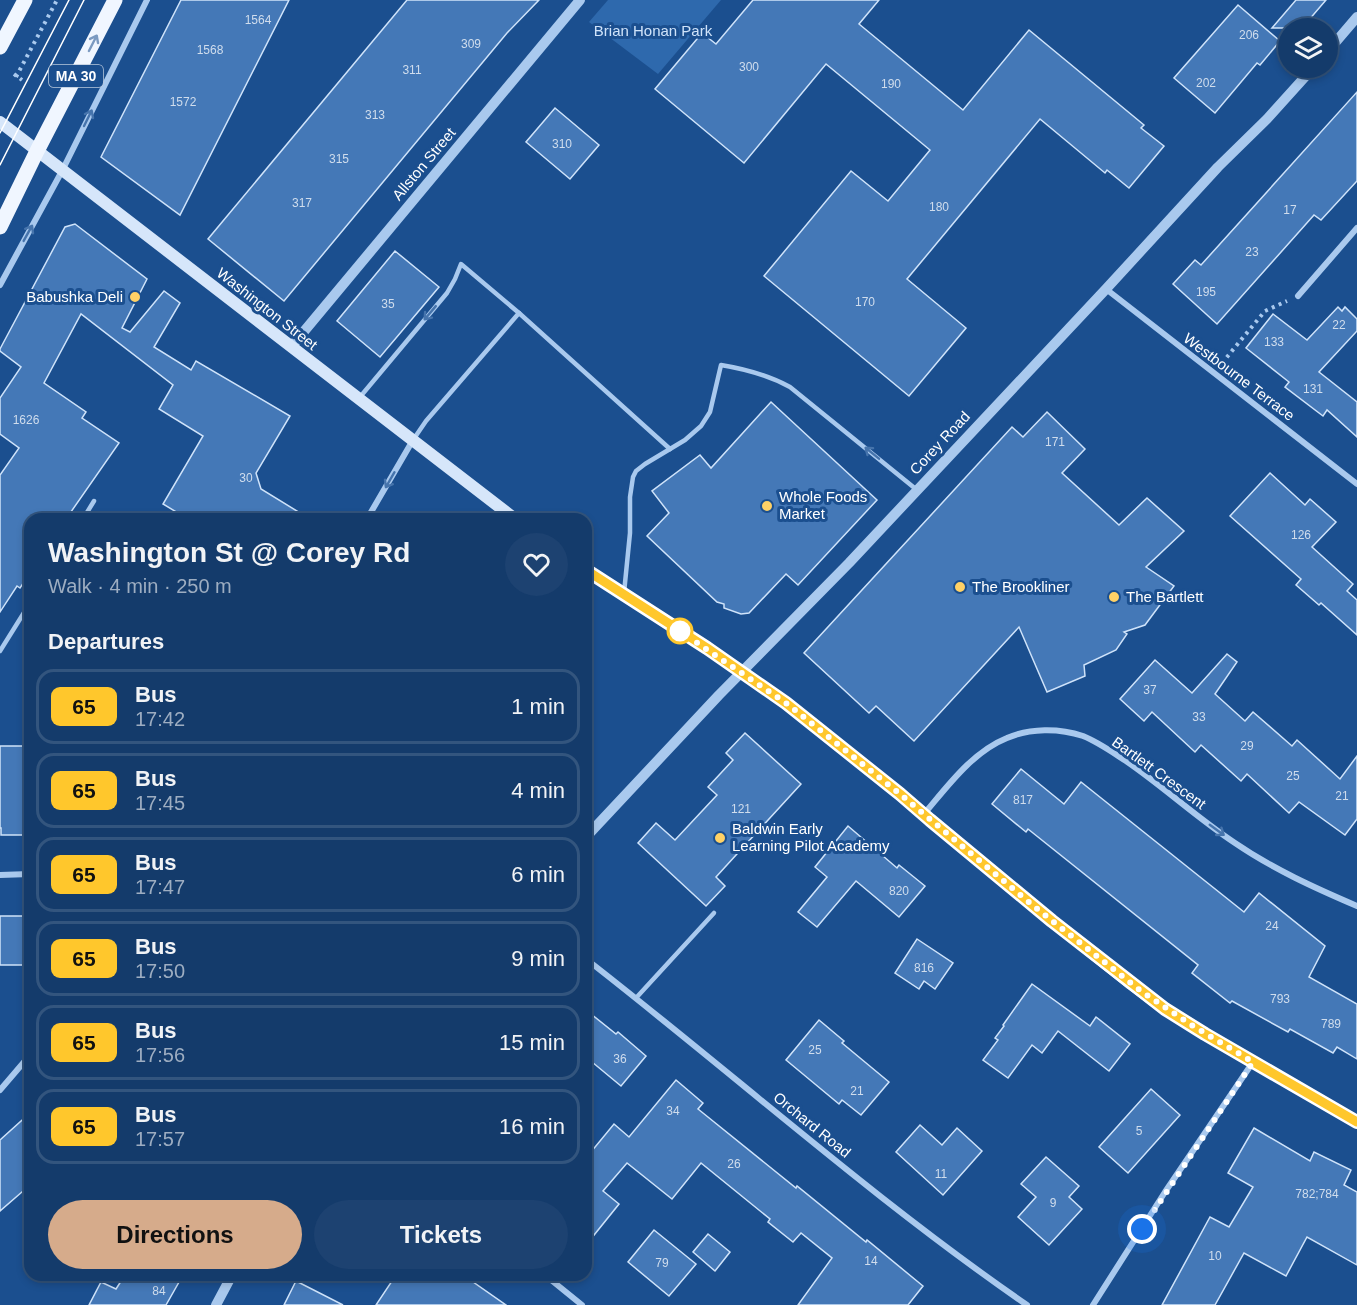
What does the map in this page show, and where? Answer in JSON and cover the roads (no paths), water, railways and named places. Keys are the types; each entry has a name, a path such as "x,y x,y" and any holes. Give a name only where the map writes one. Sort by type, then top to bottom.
{"main road":[{"path":"0,47 25,0"},
{"name":"MA 30","path":"0,227 115,0"},
{"name":"Washington Street","path":"0,122 507,513"},
{"path":"592,574 707,648 786,703 1141,991 1186,1022 1357,1122"}],"street":[{"path":"0,285 62,171 147,0"},
{"name":"Allston Street","path":"291,347 580,0"},
{"path":"1338,39 1357,17"},
{"name":"Corey Road","path":"592,831 849,563 1218,166 1267,119 1304,78"},
{"path":"1298,296 1357,228"},
{"name":"Westbourne Terrace","path":"1106,289 1357,484"},
{"path":"370,513 413,440"},
{"name":"Bartlett Crescent","path":"923,814 967,766 996,743 1018,734 1035,731 1062,732 1083,736 1135,767 1236,844 1285,872 1357,906"},
{"path":"0,874 24,874"},
{"name":"Orchard Road","path":"592,964 923,1231 1027,1305"},
{"path":"0,1090 24,1062"},
{"path":"1093,1305 1165,1192 1253,1062"},
{"path":"216,1305 229,1281"},
{"path":"552,1281 582,1305"}],"lane":[{"path":"358,398 447,293 461,264 670,449"},
{"path":"413,440 426,421 519,313"},
{"path":"624,595 633,477 640,467 693,434 704,422 711,407 721,365 750,371 790,387 917,490"},
{"path":"87,513 94,501"},
{"path":"0,651 24,613"},
{"path":"636,998 714,913"}],"tram line":[{"path":"0,133 69,0"},
{"path":"0,165 84,0"}],"place":[{"name":"Babushka Deli","path":"135,297"},
{"name":"Whole Foods Market","path":"767,506"},
{"name":"The Brookliner","path":"960,587"},
{"name":"The Bartlett","path":"1114,597"},
{"name":"Baldwin Early Learning Pilot Academy","path":"720,838"}],"park label":[{"name":"Brian Honan Park","path":"653,31"}]}
